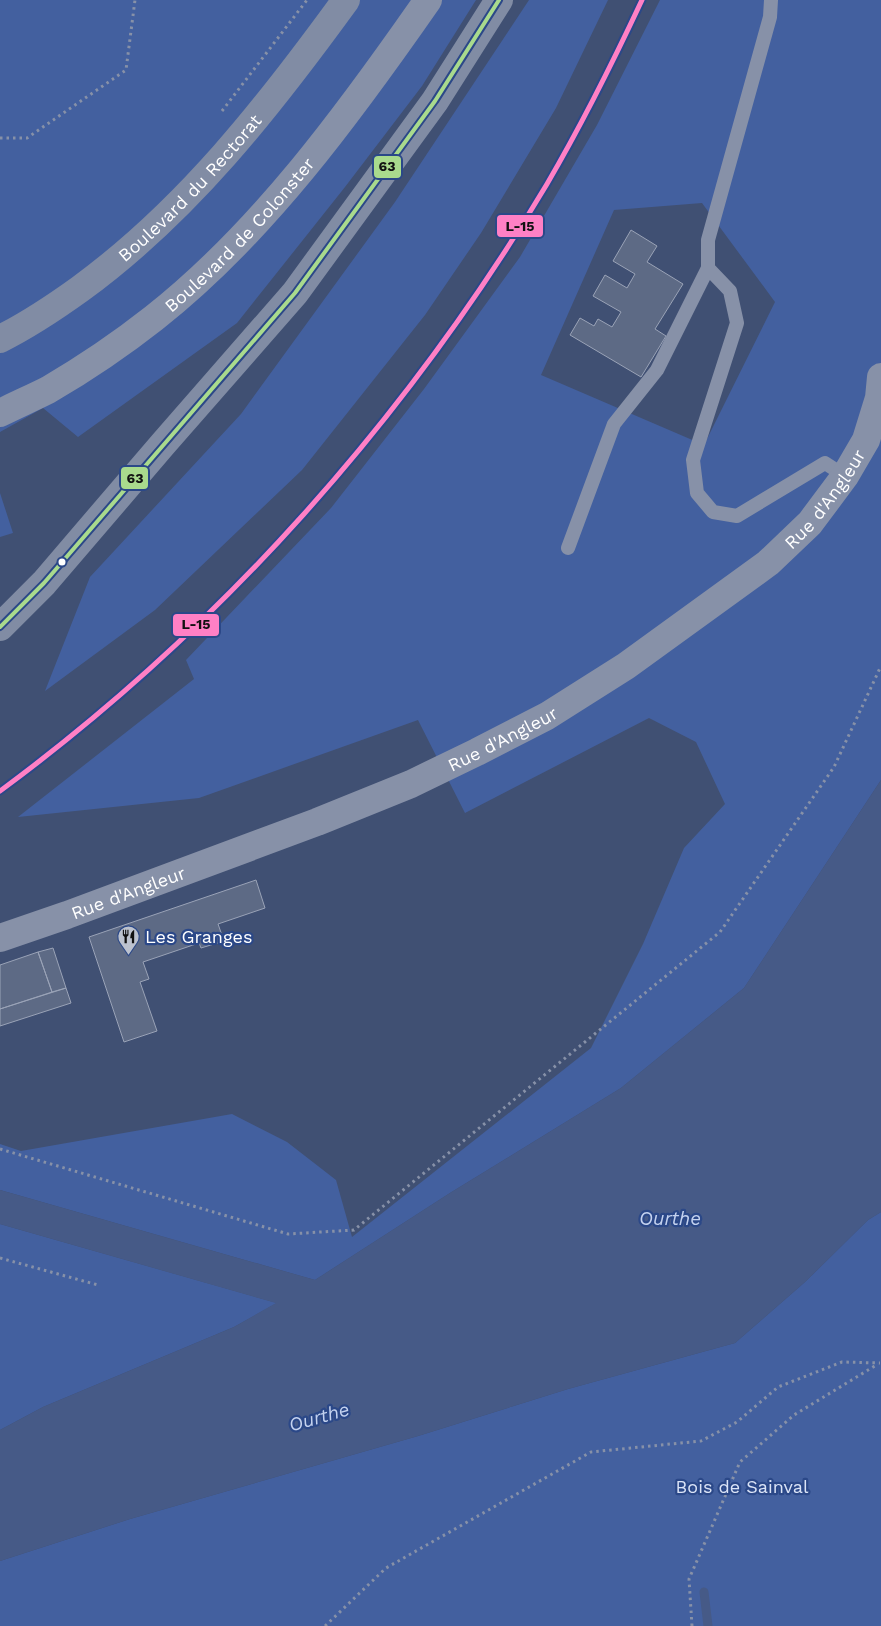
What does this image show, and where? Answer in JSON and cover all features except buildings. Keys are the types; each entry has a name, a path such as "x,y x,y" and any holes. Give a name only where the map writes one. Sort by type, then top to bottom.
{"main road":[{"name":"Boulevard du Rectorat","path":"0,339 58,305 106,270 156,227 199,183 255,119 306,55 346,0"},
{"path":"0,626 44,583 295,293 435,101 499,0"}],"street":[{"name":"Boulevard de Colonster","path":"0,413 47,390 102,355 154,318 203,275 252,226 303,167 359,97 428,0"},
{"name":"Rue d'Angleur","path":"0,938 289,833 394,791 477,752 547,716 626,666 768,563 810,523 845,476 866,440 879,398 881,378"}],"lane":[{"path":"568,548 614,424 657,370 708,268 708,240 770,17 771,0"},
{"path":"708,268 730,291 737,322 693,460 697,493 713,512 737,516 825,463 845,476"}],"path":[{"path":"0,138 27,138 126,70 135,0"},
{"path":"217,116 307,0"},
{"path":"0,1149 288,1234 354,1230 720,932 834,767 881,666"},
{"path":"0,1258 98,1285"},
{"path":"325,1626 386,1568 591,1452 701,1441 737,1422 778,1387 842,1362 880,1363"},
{"path":"692,1626 689,1579 740,1462 794,1415 880,1363"}],"green space":[{"path":"0,0 476,0 422,86 237,323 78,437 43,408 0,432"},
{"path":"529,0 608,0 556,108 481,233 425,315 302,470 155,610 45,691 90,577 241,414 395,202"},
{"path":"660,0 881,0 881,780 744,988 621,1088 450,1193 315,1280 0,1190 0,1144 21,1151 232,1114 287,1142 336,1180 352,1237 591,1048 643,944 684,848 725,804 696,742 649,718 465,813 418,720 199,798 18,817 194,679 186,660 331,508 424,389 520,257 597,125","holes":["702,203 775,302 704,445 541,375 614,210"]},
{"path":"0,493 13,533 0,537"},
{"name":"Bois de Sainval","path":"881,1212 881,1626 0,1626 0,1561 130,1519 418,1436 568,1389 735,1343 805,1282 868,1220"},
{"path":"0,1224 277,1303 234,1327 43,1407 0,1430"}],"water":[{"name":"Ourthe","path":"881,780 881,1212 868,1220 805,1282 735,1343 568,1389 418,1436 130,1519 0,1561 0,1430 43,1407 234,1327 276,1303 0,1224 0,1190 315,1280 450,1193 621,1088 744,988"}],"waterway":[{"path":"704,1592 708,1626"}],"transit line":[{"name":"63","path":"0,627 44,583 295,293 435,101 499,0"},
{"name":"L-15","path":"0,791 81,728 159,661 233,589 304,514 370,436 433,355 492,271 547,184 597,93 642,0"}],"place":[{"name":"Les Granges","path":"129,955"}]}
